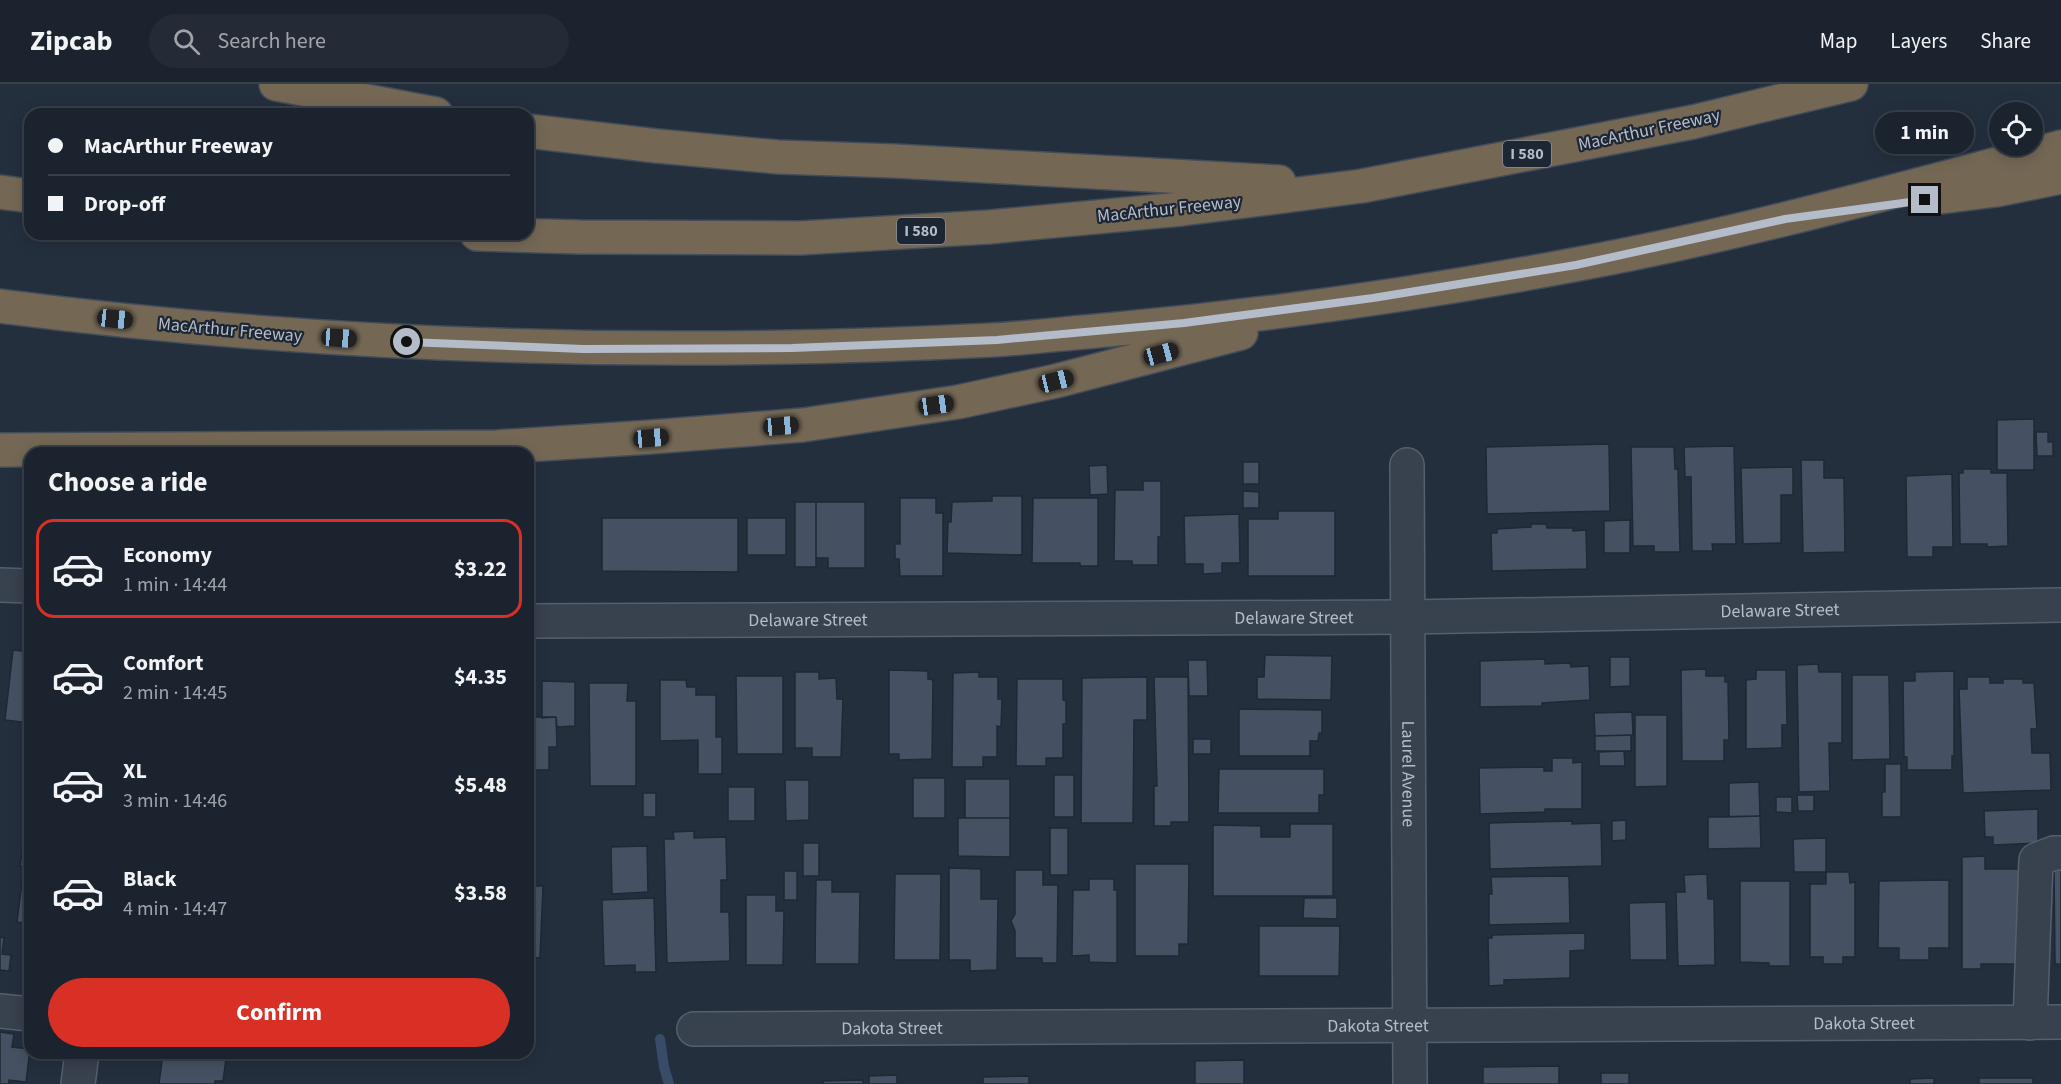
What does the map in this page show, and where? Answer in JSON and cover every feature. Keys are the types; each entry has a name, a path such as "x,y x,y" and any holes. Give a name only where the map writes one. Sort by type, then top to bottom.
{"highway":[{"path":"276,84 404,108"},
{"path":"1693,122 1795,84"},
{"name":"MacArthur Freeway","path":"534,236 812,237 1023,224 1182,209 1362,186 1693,122 1851,84"},
{"path":"534,132 778,157 895,161 1362,186"},
{"name":"MacArthur Freeway","path":"0,306 201,328 385,342 583,349 792,348 997,340 1184,323 1373,298 1576,265 1785,219 2061,147"},
{"path":"1785,219 1996,190 2061,177"},
{"path":"0,192 24,195"},
{"path":"497,447 651,438 803,424 958,402 1056,381 1373,298"},
{"path":"0,450 24,450"}],"street":[{"name":"Laurel Avenue","path":"1407,465 1410,1084"},
{"path":"0,585 24,586"},
{"name":"Delaware Street","path":"534,621 1409,617 2061,605"},
{"path":"2045,1022 2036,860 2054,853 2061,853"},
{"path":"0,1011 24,1013"},
{"name":"Dakota Street","path":"694,1029 2045,1022"},
{"path":"78,1084 81,1059"}],"building":[{"path":"2034,419 2034,470 1997,470 1997,420"},
{"path":"2036,432 2048,432 2048,442 2053,442 2053,456 2037,456"},
{"path":"1609,444 1610,511 1487,514 1486,447"},
{"path":"1734,446 1736,544 1712,544 1713,551 1692,551 1691,477 1685,477 1684,447"},
{"path":"1631,447 1674,447 1675,469 1678,469 1680,552 1654,552 1654,546 1633,546"},
{"path":"1801,460 1824,460 1824,478 1844,478 1845,552 1803,553"},
{"path":"1243,462 1259,462 1259,484 1243,484"},
{"path":"1107,465 1108,494 1090,495 1089,466"},
{"path":"1793,467 1793,495 1781,495 1781,543 1743,544 1741,468"},
{"path":"1963,469 1991,469 1991,473 2007,473 2008,546 1987,547 1987,544 1960,544 1959,473 1963,473"},
{"path":"1952,474 1953,547 1933,547 1933,557 1907,557 1906,476"},
{"path":"1143,481 1161,481 1161,537 1158,537 1158,565 1132,565 1132,561 1114,561 1115,490 1143,490"},
{"path":"1243,491 1259,492 1259,508 1243,508"},
{"path":"992,496 1022,496 1022,555 947,553 948,522 951,522 952,502 992,501"},
{"path":"900,498 936,498 936,513 943,513 943,576 900,576 899,559 895,559 895,544 900,544"},
{"path":"1033,498 1098,498 1098,566 1080,566 1080,563 1032,563"},
{"path":"795,502 816,502 816,567 795,567"},
{"path":"816,502 865,502 865,568 828,568 828,558 816,558"},
{"path":"1278,511 1335,511 1335,576 1248,576 1248,519 1278,519"},
{"path":"1239,514 1240,563 1222,563 1222,573 1203,574 1203,564 1185,564 1184,516"},
{"path":"602,518 738,518 738,572 602,571"},
{"path":"747,518 786,518 786,555 747,555"},
{"path":"1630,520 1630,553 1604,553 1604,521"},
{"path":"1531,524 1546,524 1547,528 1573,528 1573,531 1586,530 1587,569 1492,571 1491,533 1497,533 1497,529 1531,527"},
{"path":"13,650 24,651 24,722 5,720"},
{"path":"1265,655 1332,656 1331,700 1257,699 1257,677 1264,677"},
{"path":"1610,657 1630,657 1630,686 1610,687"},
{"path":"1545,659 1545,664 1570,663 1571,667 1589,666 1590,700 1542,703 1542,706 1480,707 1480,661"},
{"path":"1188,660 1207,660 1208,696 1189,696"},
{"path":"1818,664 1819,672 1842,672 1842,743 1829,743 1830,791 1799,792 1797,665"},
{"path":"1706,669 1706,676 1725,676 1725,682 1728,682 1729,740 1724,740 1724,761 1682,761 1681,670"},
{"path":"889,670 928,671 928,679 933,680 932,759 899,760 899,754 889,754"},
{"path":"1756,670 1786,670 1787,725 1782,725 1782,748 1746,749 1746,680 1756,679"},
{"path":"1954,671 1952,770 1907,770 1907,757 1904,757 1903,681 1915,681 1915,672"},
{"path":"795,672 819,672 819,679 836,678 837,699 843,699 841,757 812,757 812,748 795,748"},
{"path":"979,672 979,677 998,677 998,699 1002,699 1001,727 997,726 997,757 983,757 983,767 952,767 953,673"},
{"path":"1852,675 1889,675 1890,759 1852,760"},
{"path":"736,676 783,676 783,754 737,754"},
{"path":"1147,677 1147,720 1134,720 1133,823 1081,823 1082,678"},
{"path":"1154,677 1188,677 1189,822 1171,822 1171,826 1154,826 1154,786 1157,786"},
{"path":"1967,677 1990,677 1990,683 2003,683 2003,679 2023,679 2023,683 2034,683 2037,729 2031,729 2032,753 2050,753 2051,790 1963,793 1959,689 1967,689"},
{"path":"1017,679 1063,679 1066,724 1063,724 1063,758 1046,758 1046,766 1016,766"},
{"path":"660,680 686,680 687,687 696,687 696,695 716,695 716,737 722,737 722,774 698,774 698,740 660,741"},
{"path":"542,681 575,682 575,726 557,727 556,717 542,718"},
{"path":"589,683 628,683 627,701 636,701 636,786 590,786"},
{"path":"1239,709 1322,710 1322,733 1319,733 1318,741 1310,741 1310,756 1239,756"},
{"path":"1632,712 1633,735 1595,736 1594,713"},
{"path":"1635,715 1667,715 1667,786 1635,787"},
{"path":"534,717 556,717 557,747 549,747 549,770 534,770"},
{"path":"1631,735 1631,751 1595,751 1595,736"},
{"path":"1193,739 1211,739 1211,754 1193,754"},
{"path":"1624,751 1625,766 1599,766 1599,752"},
{"path":"1552,758 1573,758 1573,763 1582,762 1582,809 1545,809 1545,812 1480,814 1479,768 1544,767 1544,771 1552,771"},
{"path":"1885,764 1901,764 1901,817 1882,817"},
{"path":"1219,769 1324,769 1324,795 1319,795 1319,813 1218,813"},
{"path":"1054,775 1074,775 1074,817 1054,817"},
{"path":"913,778 945,778 945,818 913,818"},
{"path":"965,779 1010,779 1010,818 965,818"},
{"path":"785,780 809,780 809,820 786,821"},
{"path":"1759,782 1760,816 1729,817 1729,783"},
{"path":"728,787 755,787 755,821 728,821"},
{"path":"643,793 656,793 656,817 643,817"},
{"path":"1797,795 1814,795 1814,811 1798,811"},
{"path":"1776,797 1792,797 1792,813 1776,812"},
{"path":"2038,809 2038,843 1993,845 1993,837 1985,837 1984,811"},
{"path":"1760,816 1761,848 1708,849 1708,817"},
{"path":"958,818 1010,818 1010,857 958,856"},
{"path":"1626,820 1626,840 1612,841 1612,821"},
{"path":"1572,821 1572,824 1601,823 1602,866 1490,869 1489,823"},
{"path":"1290,824 1333,824 1333,896 1213,896 1213,825 1261,826 1261,837 1290,837"},
{"path":"1050,828 1068,828 1068,875 1050,875"},
{"path":"694,831 694,838 726,837 727,880 721,880 721,912 729,912 730,961 667,963 664,839 674,839 673,832"},
{"path":"1826,838 1826,872 1794,872 1793,839"},
{"path":"24,840 24,866 20,866"},
{"path":"803,843 819,843 819,876 803,876"},
{"path":"647,846 648,892 612,894 611,847"},
{"path":"1985,856 1985,869 2019,869 2020,964 1981,964 1981,969 1962,969 1962,857"},
{"path":"1135,864 1189,864 1188,944 1179,944 1179,956 1135,956"},
{"path":"24,866 24,923 17,922"},
{"path":"2054,867 2061,867 2061,964 2055,964"},
{"path":"949,868 981,869 981,899 998,899 997,970 970,971 970,960 949,960"},
{"path":"1015,870 1043,870 1043,885 1058,885 1057,963 1042,963 1042,958 1015,958 1015,931 1011,921 1015,914"},
{"path":"784,871 797,871 797,900 784,900"},
{"path":"1826,872 1849,872 1850,883 1855,882 1855,957 1843,957 1843,964 1823,964 1823,957 1810,957 1810,884 1826,884"},
{"path":"895,874 941,874 940,960 894,960"},
{"path":"1707,874 1708,899 1714,899 1715,965 1678,966 1676,892 1685,892 1684,875"},
{"path":"1569,876 1570,923 1489,925 1491,877"},
{"path":"1089,879 1114,879 1114,890 1117,890 1117,963 1089,962 1089,955 1072,956 1073,890 1089,890"},
{"path":"816,880 832,880 832,892 860,892 859,964 815,964"},
{"path":"1949,880 1949,948 1929,948 1929,960 1899,960 1899,948 1878,948 1879,881"},
{"path":"1740,881 1790,881 1790,966 1740,962"},
{"path":"534,886 543,886 540,958 534,958"},
{"path":"746,895 776,895 776,911 784,911 783,965 746,965"},
{"path":"654,898 656,972 635,972 635,965 604,966 602,900"},
{"path":"1304,898 1337,898 1337,919 1303,918"},
{"path":"1666,902 1667,960 1630,960 1629,903"},
{"path":"1259,926 1340,926 1339,976 1259,976"},
{"path":"1585,933 1585,950 1570,951 1570,978 1504,980 1504,985 1489,986 1488,938 1492,938 1492,935"},
{"path":"0,937 4,938 2,954 11,955 9,971 0,970"},
{"path":"0,1032 14,1034 12,1047 24,1048 24,1059 29,1059 26,1082 9,1080 9,1084 0,1084"},
{"path":"162,1059 226,1059 223,1081 215,1081 215,1084 159,1084"},
{"path":"1244,1060 1244,1084 1195,1084 1195,1061"},
{"path":"1559,1066 1559,1084 1483,1084 1483,1067"},
{"path":"1601,1073 1629,1073 1629,1084 1601,1084"},
{"path":"897,1075 897,1084 869,1084 869,1076"},
{"path":"1029,1076 1029,1084 983,1084 983,1077"},
{"path":"1934,1078 1934,1084 1910,1084 1910,1079"},
{"path":"1979,1078 2033,1078 2033,1084 1979,1084"},
{"path":"863,1080 863,1084 823,1084 823,1081"}],"waterway":[{"path":"660,1039 669,1084"}],"route":[{"path":"407,342 583,349 792,348 997,340 1184,323 1373,298 1576,265 1785,219 1925,200"}]}
